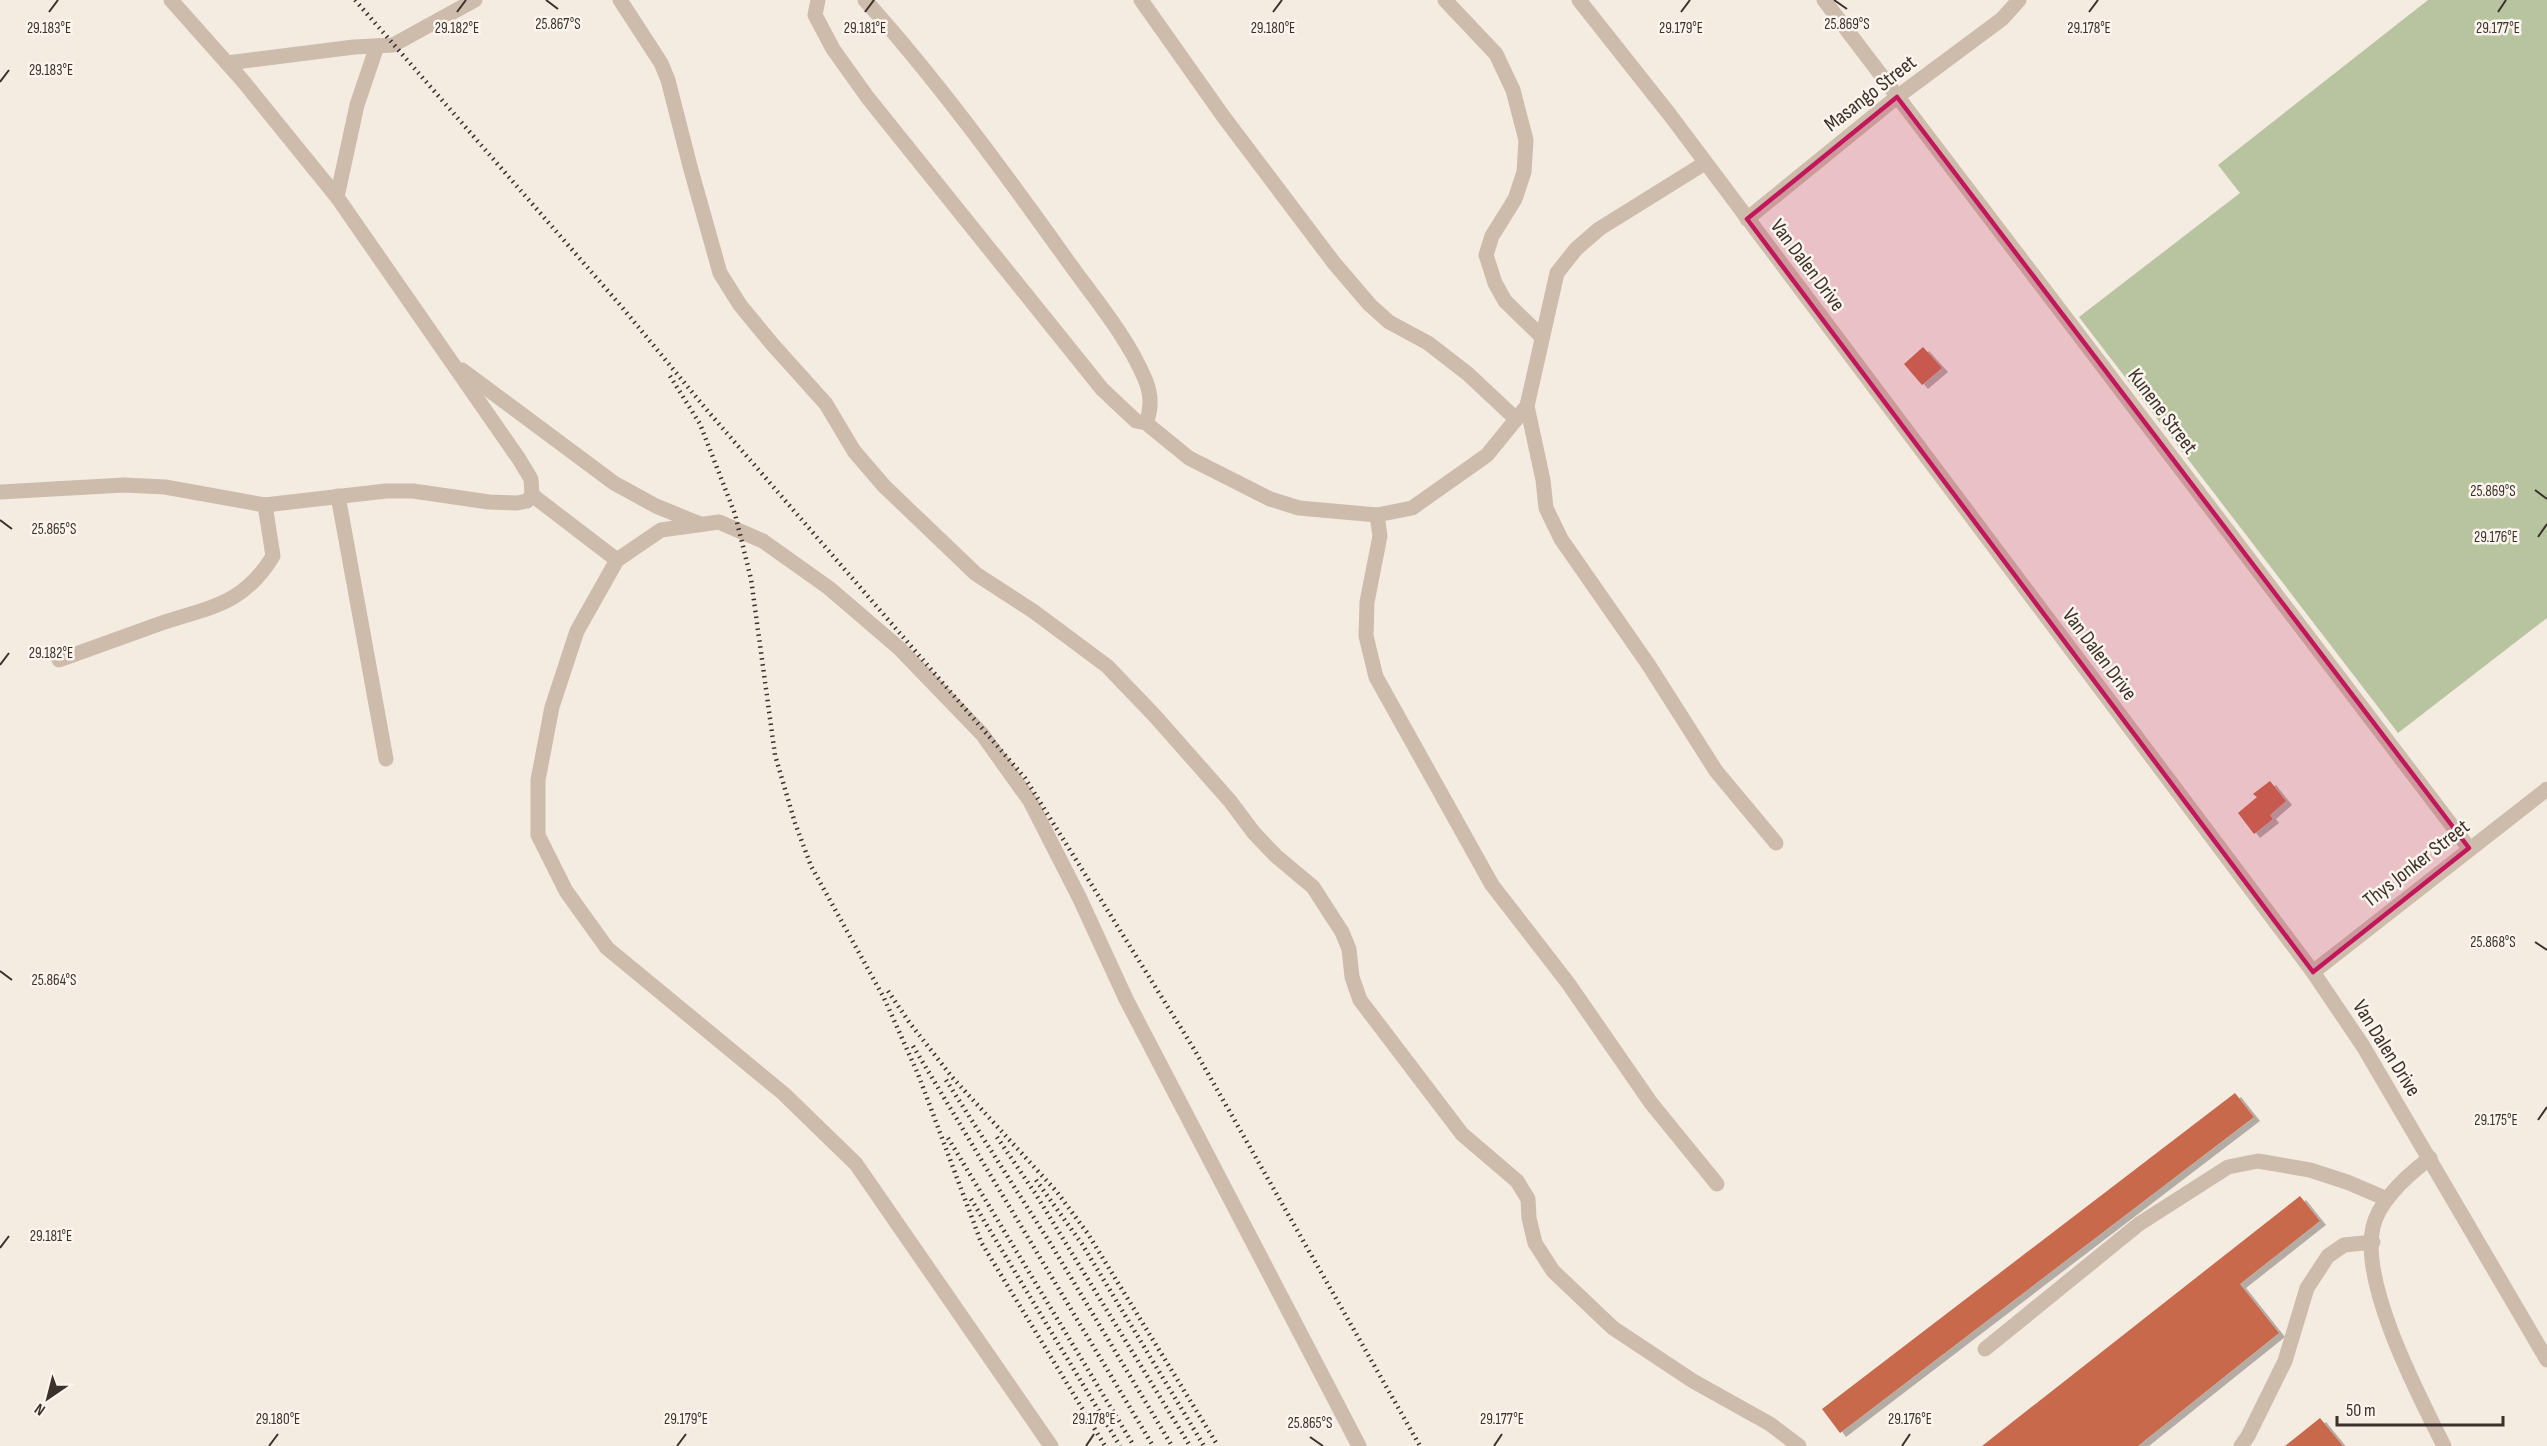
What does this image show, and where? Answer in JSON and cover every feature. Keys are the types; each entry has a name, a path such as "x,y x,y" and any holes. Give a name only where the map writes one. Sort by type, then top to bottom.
{"street":[{"path":"0,492 124,485 165,487 265,505 338,496 413,491 489,502 527,501 532,495 531,479 519,459 337,197 227,63 171,0"},
{"path":"227,63 393,45 475,0"},
{"path":"620,0 661,63 668,80 720,273 740,305 772,345 826,404 854,451 884,486 976,574 1033,611 1107,666 1230,801 1254,833 1276,856 1313,887 1342,932 1349,950 1352,976 1360,1000 1462,1134 1517,1181 1528,1199 1529,1218 1535,1243 1553,1271 1613,1328 1694,1381 1770,1424 1799,1446"},
{"path":"818,0 815,15 833,50 868,98 1102,389 1136,421 1146,423 1189,458 1270,499 1299,508 1377,515 1412,508 1487,456 1527,406"},
{"path":"865,0 898,37 1041,224 1124,340 1145,380 1151,402 1146,423"},
{"path":"1141,0 1223,116 1334,263 1370,305 1389,322 1428,343 1468,374 1516,419"},
{"path":"1445,0 1496,54 1513,90 1526,140 1524,172 1515,199 1492,236 1486,255 1495,282 1505,301 1542,336"},
{"name":"Van Dalen Drive","path":"1579,0 1705,163 2313,972 2363,1046 2547,1360"},
{"name":"Kunene Street","path":"1824,0 2469,848"},
{"name":"Masango Street","path":"1747,219 1897,97 2002,19 2019,0"},
{"path":"337,197 357,105 377,45"},
{"path":"1705,163 1599,229 1576,249 1557,273 1527,406 1546,508 1561,539 1648,664 1716,771 1776,843"},
{"path":"453,364 507,401 614,483 656,506 700,524"},
{"path":"532,495 617,560"},
{"path":"338,496 386,759"},
{"path":"59,660 162,623 211,609 231,600 263,574 273,556 265,505"},
{"path":"1377,515 1380,536 1367,602 1366,636 1376,677 1491,885 1568,983 1651,1103 1717,1184"},
{"path":"1051,1446 856,1164 784,1094 607,948 566,891 538,834 538,780 552,707 577,631 617,560 661,530 719,522 763,541 838,595 899,648 982,734 1030,801 1080,898 1126,999 1359,1446"},
{"name":"Thys Jonker Street","path":"2313,972 2547,789"},
{"path":"2430,1158 2409,1173 2387,1199 2373,1227 2372,1274 2384,1311 2444,1446"},
{"path":"1985,1349 2139,1224 2228,1167 2258,1161 2310,1170 2347,1182 2387,1199"},
{"path":"2241,1446 2286,1361 2307,1288 2328,1256 2336,1250 2344,1245 2373,1242"}],"highlighted area":[{"path":"1897,97 2469,848 2313,972 1747,219"}],"green space":[{"path":"2428,0 2547,0 2547,618 2398,733 2079,317 2240,193 2218,165"}],"building":[{"path":"1923,347 1942,368 1922,385 1904,364"},
{"path":"2270,781 2286,801 2270,815 2273,819 2254,834 2238,813 2257,797 2253,794"},
{"path":"2235,1093 2254,1117 1840,1433 1822,1409"},
{"path":"2300,1196 2320,1221 2240,1284 2279,1333 2138,1446 1982,1446"},
{"path":"2320,1418 2343,1446 2285,1446"}],"railway":[{"path":"355,0 621,306 706,409 1025,778 1194,1049 1420,1446"},
{"path":"670,376 700,424 735,514 751,579 775,755 795,823 811,866 884,998 918,1074 981,1242 1105,1446"},
{"path":"888,991 952,1077 1057,1192 1088,1234 1218,1446"},
{"path":"913,1046 1153,1446"},
{"path":"946,1080 1052,1246 1172,1446"},
{"path":"997,1137 1035,1193 1190,1446"},
{"path":"948,1138 1134,1446"},
{"path":"1036,1180 1082,1244 1204,1446"},
{"path":"971,1199 1120,1446"}]}
